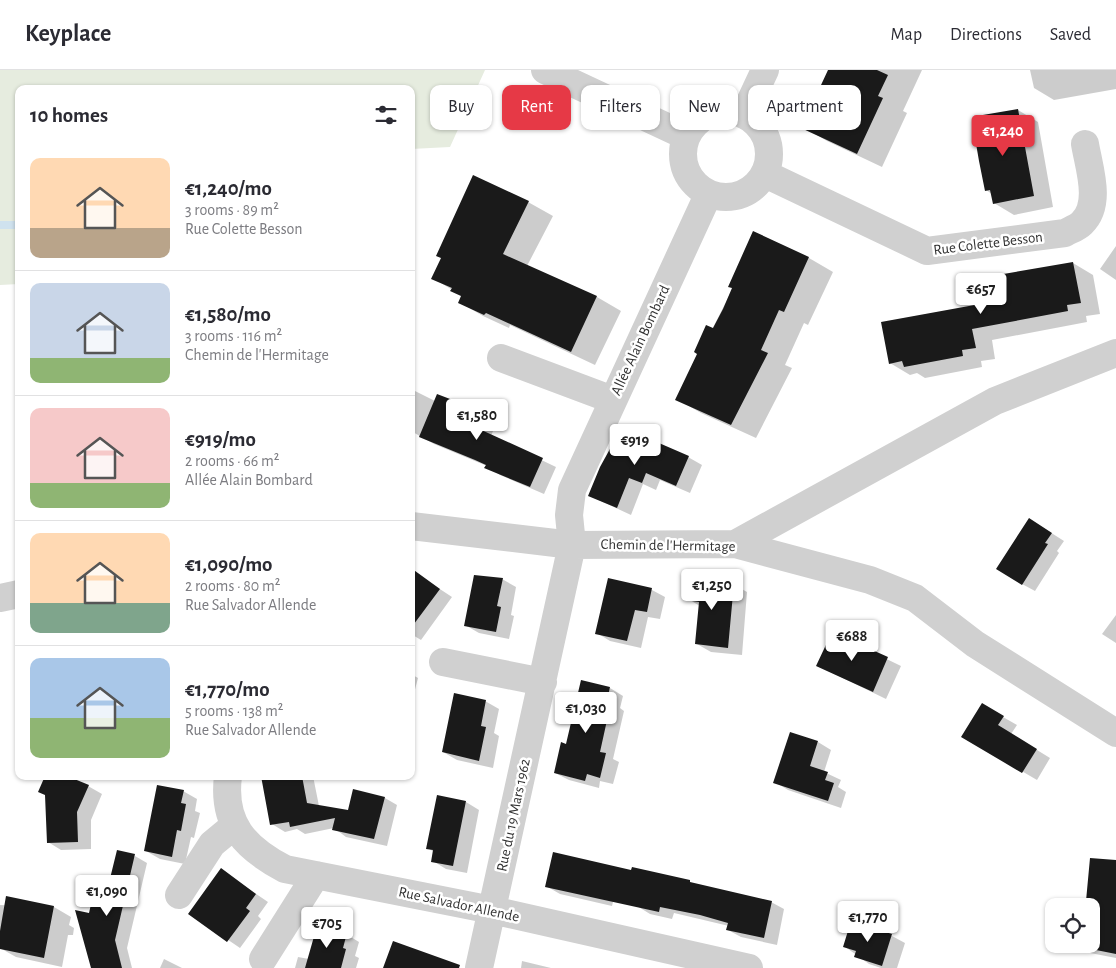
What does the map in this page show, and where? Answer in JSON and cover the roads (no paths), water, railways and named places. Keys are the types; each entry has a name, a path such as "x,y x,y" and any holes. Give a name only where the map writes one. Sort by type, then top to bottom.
{"street":[{"path":"545,70 686,136"},
{"path":"744,114 765,70"},
{"path":"728,110 744,114 759,125 768,140 770,157 765,174 755,187 740,196 724,199 708,195 694,184 685,170 682,153 686,136 696,122 711,113 728,110"},
{"name":"Rue Colette Besson","path":"765,174 928,251 1064,233 1081,224 1091,209 1093,187 1085,144"},
{"name":"Allée Alain Bombard","path":"572,545 569,515 572,490 708,195"},
{"path":"735,544 995,401 1116,353"},
{"path":"501,358 613,400"},
{"name":"Chemin de l'Hermitage","path":"415,526 572,545 735,544 870,580 916,598 975,644 1116,734"},
{"name":"Rue du 19 Mars 1962","path":"479,968 572,545"},
{"path":"0,598 15,595"},
{"path":"443,662 543,682"},
{"name":"Rue Salvador Allende","path":"228,780 230,814 234,825 259,855 285,869 492,910 733,966"},
{"path":"179,895 212,844 234,825"},
{"path":"263,959 316,875"}],"waterway":[{"path":"0,225 15,225"}]}
